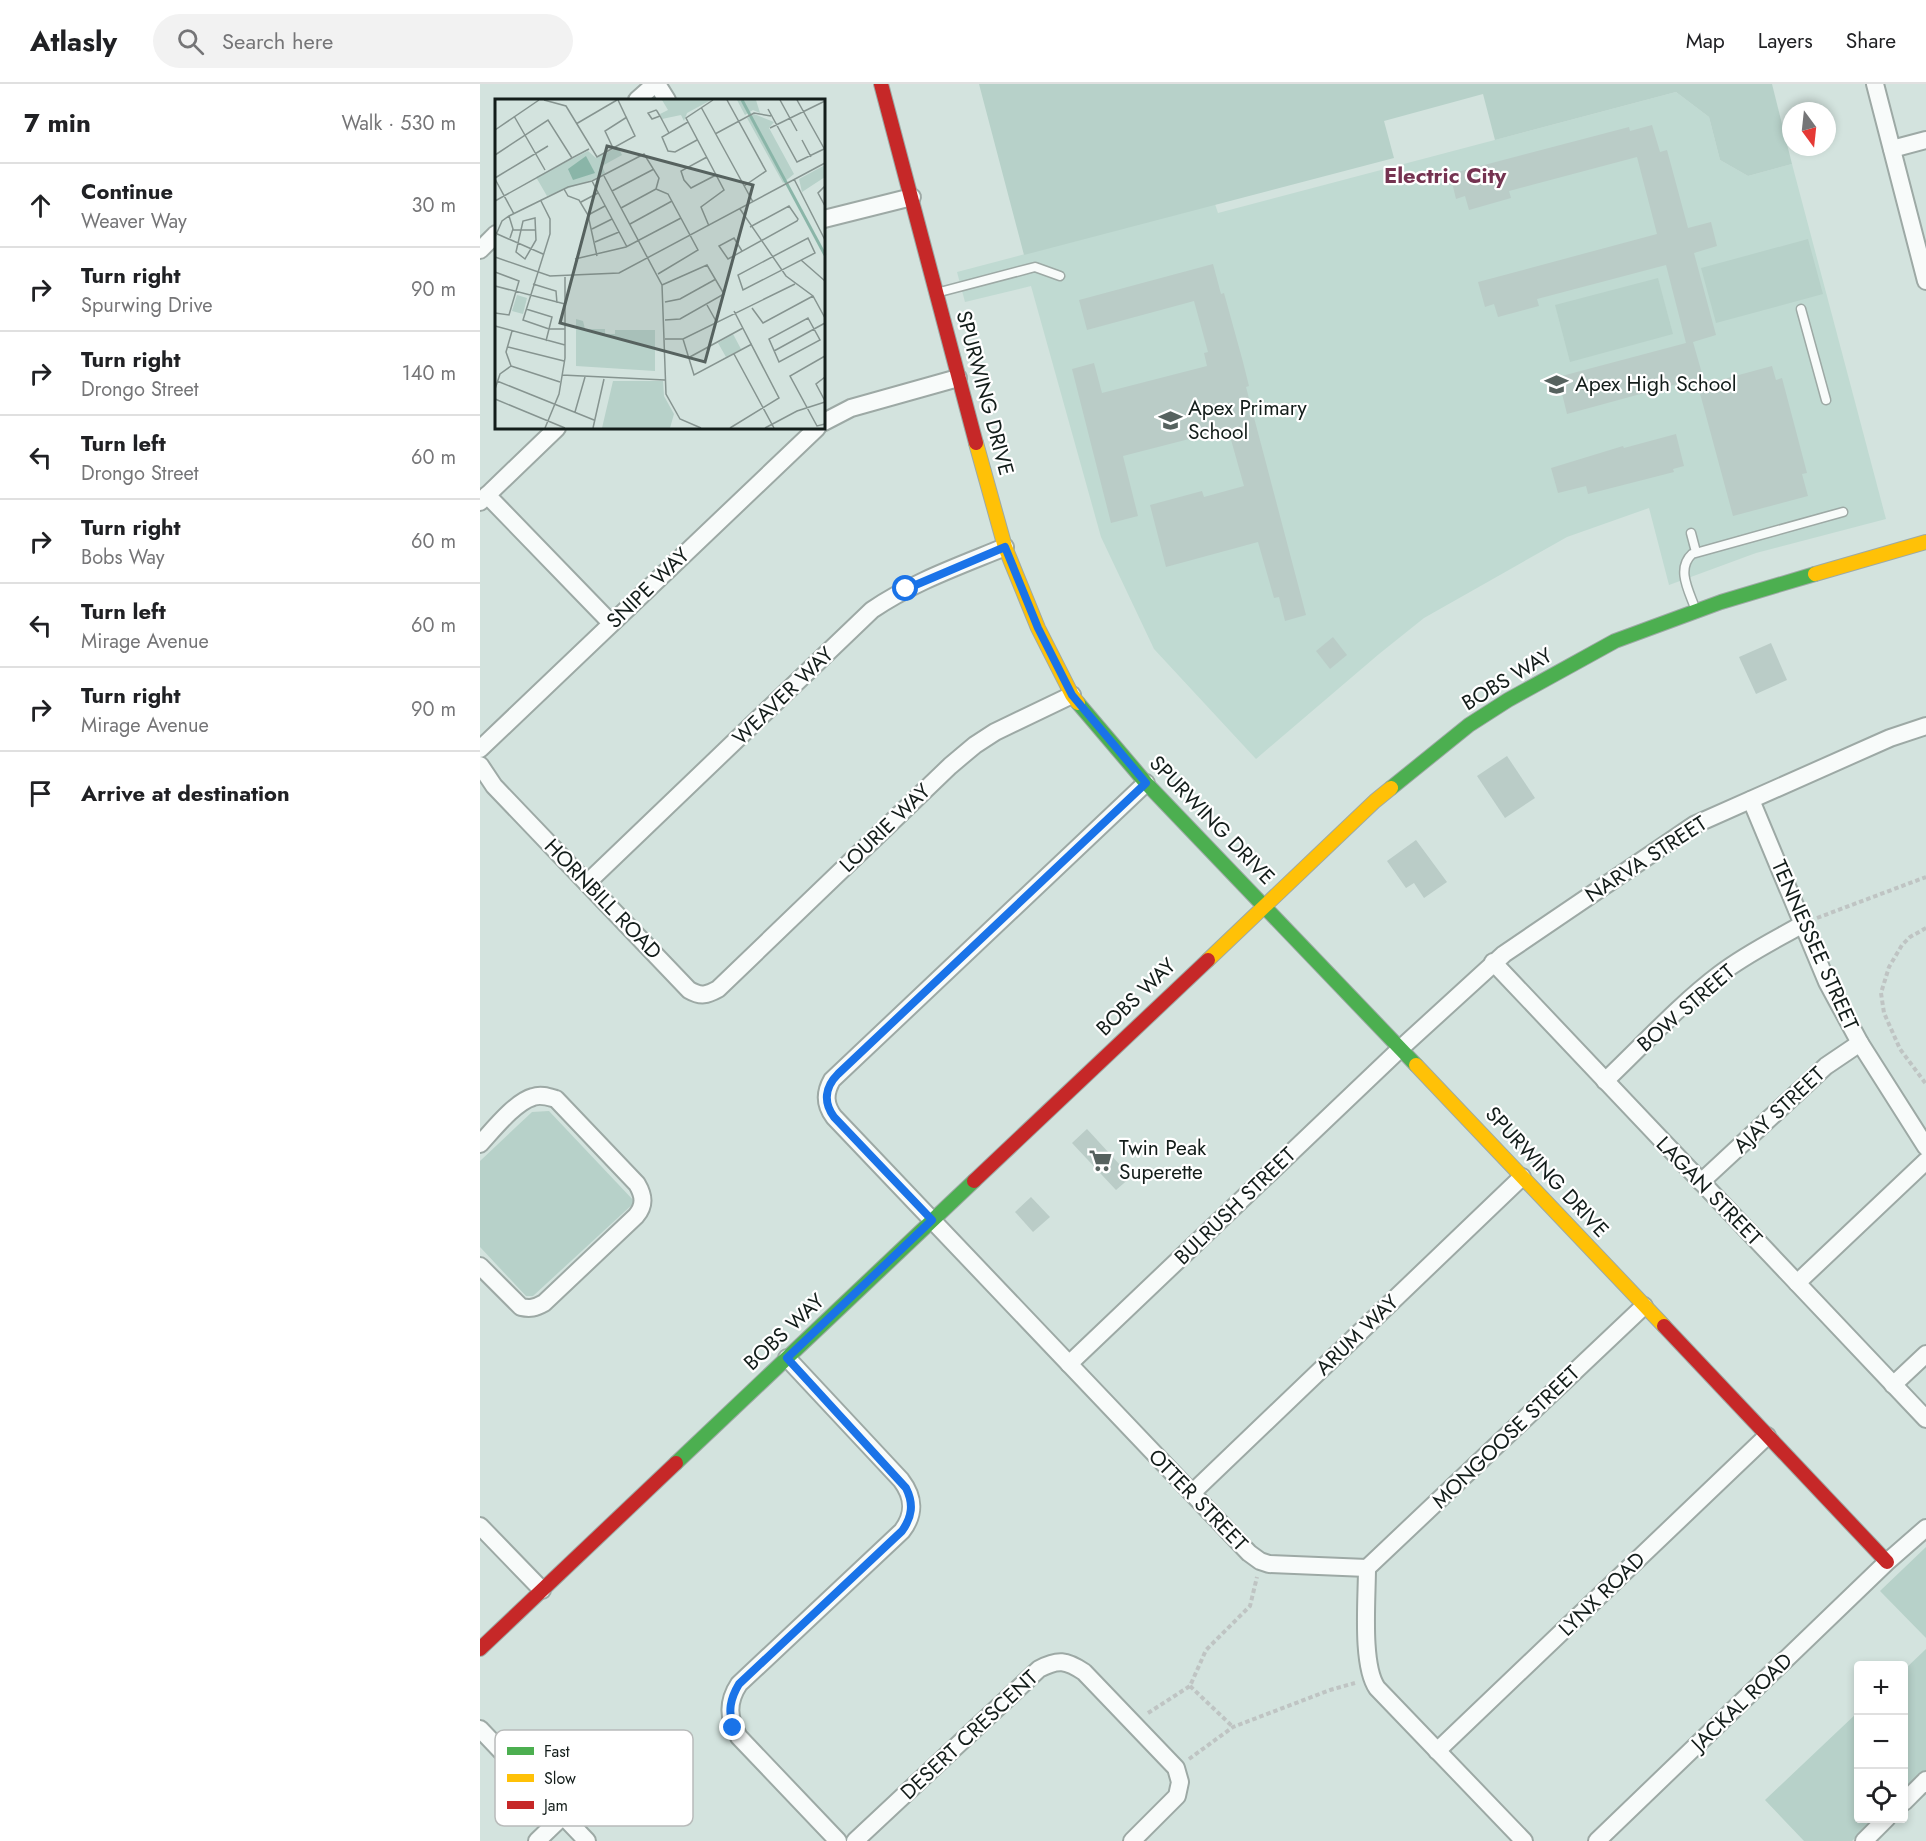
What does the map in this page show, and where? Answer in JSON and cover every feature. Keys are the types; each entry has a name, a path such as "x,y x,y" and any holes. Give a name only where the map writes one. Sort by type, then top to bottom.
{"street":[{"path":"638,99 656,84 666,99"},
{"name":"SPURWING DRIVE","path":"881,84 1005,547 1038,628 1072,695 1146,783 1265,905 1887,1562"},
{"path":"1875,84 1926,281"},
{"path":"1892,149 1926,140"},
{"path":"825,219 912,198"},
{"path":"480,250 495,235"},
{"path":"825,421 851,408 958,378"},
{"path":"556,429 484,498 611,623"},
{"name":"SNIPE WAY","path":"480,749 816,429"},
{"name":"BOBS WAY","path":"480,1649 1375,801 1469,725 1508,700 1615,641 1696,610 1926,544"},
{"name":"WEAVER WAY","path":"587,883 872,610 914,585 1005,547"},
{"name":"LOURIE WAY","path":"718,989 941,774 975,745 995,732 1072,695"},
{"name":"NARVA STREET","path":"1401,1048 1493,962 1694,825 1890,738 1926,726"},
{"name":"HORNBILL ROAD","path":"480,765 494,786 689,990 698,995 706,995 718,989"},
{"name":"OTTER STREET","path":"1146,783 838,1074 828,1088 826,1104 834,1117 1249,1553 1260,1561 1278,1565 1367,1568"},
{"name":"TENNESSEE STREET","path":"1751,800 1827,982 1860,1043 1926,1147"},
{"name":"BOW STREET","path":"1605,1081 1720,974 1745,956 1803,924"},
{"name":"LAGAN STREET","path":"1493,962 1926,1419"},
{"name":"AJAY STREET","path":"1701,1182 1818,1072 1860,1043"},
{"name":"BULRUSH STREET","path":"1069,1364 1401,1048"},
{"path":"480,1144 527,1099 546,1096 556,1100 637,1184 643,1199 642,1209 636,1216 544,1303 535,1308 521,1307 480,1266"},
{"path":"1797,1283 1926,1161"},
{"name":"ARUM WAY","path":"1192,1493 1522,1177"},
{"name":"MONGOOSE STREET","path":"1367,1568 1644,1306"},
{"path":"1893,1385 1926,1354"},
{"path":"787,1358 901,1480 911,1496 912,1506 902,1531 739,1684 731,1699 730,1717 739,1737 838,1841"},
{"name":"LYNX ROAD","path":"1437,1751 1767,1436"},
{"path":"480,1526 542,1590"},
{"name":"JACKAL ROAD","path":"1597,1841 1887,1562 1926,1528"},
{"path":"1367,1568 1367,1651 1371,1679 1377,1688 1524,1841"},
{"name":"DESERT CRESCENT","path":"855,1841 1039,1669 1060,1661 1072,1663 1084,1672 1176,1768"},
{"path":"480,1729 495,1745"},
{"path":"1132,1841 1177,1796 1180,1782 1176,1768"},
{"path":"1908,1798 1926,1780"},
{"path":"1868,1839 1882,1823"},
{"path":"537,1841 553,1826"},
{"path":"573,1826 587,1841"}],"lane":[{"path":"936,293 1035,267 1060,276"},
{"path":"1801,309 1826,400"},
{"path":"1696,610 1685,579 1684,567 1688,558 1696,552 1843,512"},
{"path":"1691,533 1696,552"}],"path":[{"path":"1803,924 1926,877"},
{"path":"1926,928 1910,937 1902,945 1889,968 1881,993 1884,1012 1900,1049 1926,1084"},
{"path":"1134,1722 1190,1686 1206,1650 1250,1606 1260,1561"},
{"path":"1176,1768 1233,1727 1330,1690 1371,1679"},
{"path":"1190,1686 1233,1727"}],"shaded area":[{"path":"979,84 1772,84 1782,124 1782,156 1790,156 1792,164 1748,176 1720,160 1709,117 1676,92 1495,140 1483,94 1384,121 1394,158 1024,255"},
{"name":"Apex High School","path":"1676,92 1709,117 1720,160 1748,176 1792,164 1886,519 1756,553 1669,585 1649,508 1567,537 1424,618 1256,759 1154,649 1101,537 1031,286 965,302 957,272 1215,204 1218,213"},
{"path":"1808,239 1823,294 1716,323 1701,268"},
{"path":"1658,278 1673,334 1570,362 1555,305"},
{"path":"549,1111 635,1202 533,1296 526,1296 480,1247 480,1161 532,1112"},
{"path":"1926,1547 1926,1638 1880,1591"},
{"path":"1926,1649 1926,1771 1908,1788 1908,1715 1908,1666"},
{"path":"1854,1716 1854,1823 1872,1823 1852,1841 1804,1841 1765,1800"}],"building":[{"path":"1652,125 1660,152 1667,150 1688,228 1711,222 1717,246 1694,253 1716,335 1693,342 1703,377 1567,414 1558,377 1686,343 1666,265 1537,299 1539,306 1498,317 1494,304 1485,307 1478,282 1657,234 1637,157 1509,191 1511,198 1469,210 1465,196 1456,199 1450,174 1629,127 1630,131"},
{"path":"1213,264 1221,294 1224,293 1243,362 1249,386 1246,387 1306,615 1285,621 1279,597 1274,598 1258,542 1166,567 1150,505 1202,491 1204,497 1244,486 1228,429 1123,456 1138,516 1111,523 1072,369 1094,363 1102,393 1207,366 1204,353 1208,352 1194,301 1087,330 1079,300"},
{"path":"1772,366 1776,380 1782,378 1807,473 1802,474 1808,496 1733,516 1698,386"},
{"path":"1676,434 1684,466 1673,469 1674,472 1588,494 1586,486 1558,493 1551,468 1623,446 1624,448"},
{"path":"1333,637 1347,655 1330,669 1316,651"},
{"path":"1771,643 1787,680 1756,694 1739,657"},
{"path":"1507,756 1535,798 1505,818 1477,776"},
{"path":"1416,840 1447,882 1424,898 1414,883 1406,888 1387,861"},
{"name":"Twin Peak Superette","path":"1087,1129 1131,1177 1116,1190 1072,1143"},
{"path":"1031,1197 1050,1217 1033,1232 1015,1212"}],"traffic: fast":[{"path":"1391,788 1469,725 1508,700 1615,641 1721,602 1815,574"},
{"path":"1078,703 1146,783 1416,1065"},
{"path":"676,1463 974,1181"}],"traffic: slow":[{"path":"976,443 1005,547 1038,628 1078,703"},
{"path":"1815,574 1926,542"},
{"path":"1208,960 1391,788"},
{"path":"1416,1065 1664,1326"}],"traffic: jam":[{"path":"881,84 976,443"},
{"path":"974,1181 1208,960"},
{"path":"1664,1326 1887,1562"},
{"path":"480,1649 676,1463"}],"place":[{"name":"Apex High School","path":"1557,384"},
{"name":"Apex Primary School","path":"1170,420"},
{"name":"Twin Peak Superette","path":"1101,1160"}],"district":[{"name":"Electric City","path":"1445,175"}],"route":[{"path":"733,1728 730,1717 731,1699 739,1684 902,1531 911,1515 911,1496 901,1480 787,1358 932,1220 829,1111 826,1104 828,1088 838,1074 1146,783 1072,695 1038,628 1005,547 906,589"}]}
